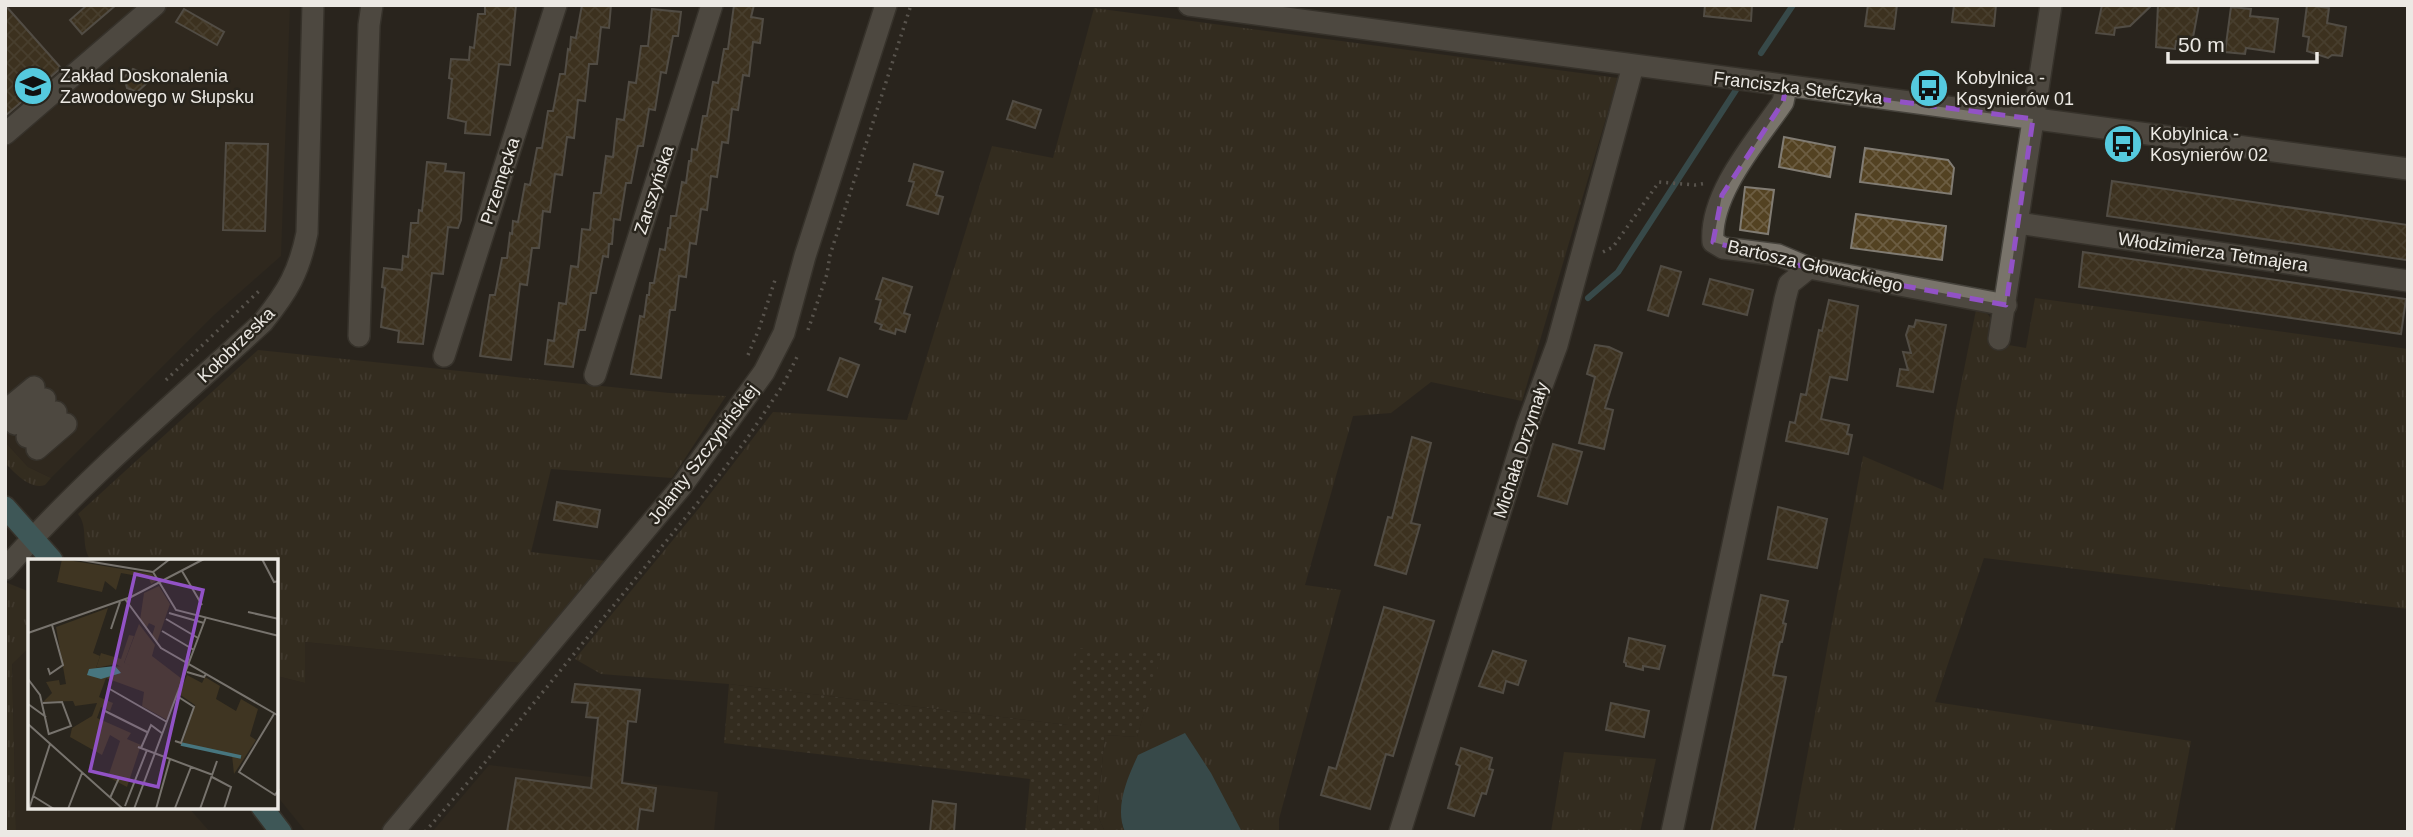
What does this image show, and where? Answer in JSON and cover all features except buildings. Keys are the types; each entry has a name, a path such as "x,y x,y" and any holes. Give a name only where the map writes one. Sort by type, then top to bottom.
{"main road":[{"path":"5,507 50,559"},
{"path":"264,809 281,832"}],"street":[{"path":"5,134 155,5"},
{"name":"Kołobrzeska","path":"5,569 33,538 264,322 291,284 302,261 307,233 313,5"},
{"path":"359,336 369,25 372,5"},
{"name":"Przemęcka","path":"444,356 556,5"},
{"name":"Zarszyńska","path":"595,375 712,5"},
{"name":"Jolanty Szczypińskiej","path":"393,832 681,487 764,372 784,333 805,256 886,5"},
{"name":"Franciszka Stefczyka","path":"1189,5 1303,13 1633,66 2408,169"},
{"path":"1999,339 2051,5"},
{"name":"Michała Drzymały","path":"1401,832 1527,426 1557,345 1633,66"},
{"name":"Bartosza Głowackiego","path":"1786,87 1783,102 1722,195 1712,230 1713,242 1723,248 1778,255 1809,268 2006,305"},
{"name":"Włodzimierza Tetmajera","path":"2018,223 2408,281"},
{"path":"1672,832 1785,299 1789,284 1809,268"},
{"path":"5,393 45,399"},
{"path":"21,430 45,399"},
{"path":"21,430 45,399"}],"path":[{"path":"1582,254 1595,254 1613,247 1659,182 1684,184"},
{"path":"168,378 259,291"}],"highlighted area":[{"path":"1786,87 2033,119 2006,305 1809,268 1713,242 1722,195 1783,102"}],"shaded area":[{"path":"5,5 290,5 281,256 214,315 51,478 28,467 5,442"},
{"path":"305,642 521,663 379,832 306,832 278,797 278,676 305,683"},
{"path":"28,649 28,809 190,809 210,832 16,832 12,663"},
{"path":"489,765 718,792 714,832 432,832"}],"green space":[{"path":"1094,8 1618,78 1522,401 1431,382 1391,413 1353,416 1305,585 1341,590 1279,819 1279,832 1122,824 1125,832 1105,832 1097,814 1105,735 1137,737 1161,653 1068,725 729,684 601,674 575,659 700,507 773,412 907,420 992,146 1053,158"},
{"path":"2035,298 2408,349 2408,609 1984,558 1935,702 2191,741 2174,832 1793,832 1863,456 1943,490 1976,310 1987,313 1990,317 1991,342 2026,348"},
{"path":"258,350 669,393 726,396 672,478 551,469 531,552 607,561 521,663 305,642 305,683 278,676 278,559 90,559 78,514"},
{"path":"5,442 28,467 51,478 45,485 28,483 5,463"},
{"path":"5,582 28,591 28,649 12,664 16,832 5,832"},
{"path":"1075,648 1162,653 1137,737 1105,735 1097,814 1105,832 1025,832 1030,779 724,743 729,684 1068,725"},
{"path":"1564,752 1656,759 1640,832 1551,832"}],"water":[{"path":"1185,733 1211,773 1242,832 1125,832 1122,802 1138,755"}],"waterway":[{"path":"1761,53 1793,5"},
{"path":"1588,298 1618,272 1736,90"}],"place":[{"name":"Zakład Doskonalenia Zawodowego w Słupsku","path":"33,86"},
{"name":"Kobylnica - Kosynierów 01","path":"1929,88"},
{"name":"Kobylnica - Kosynierów 02","path":"2123,144"}]}
